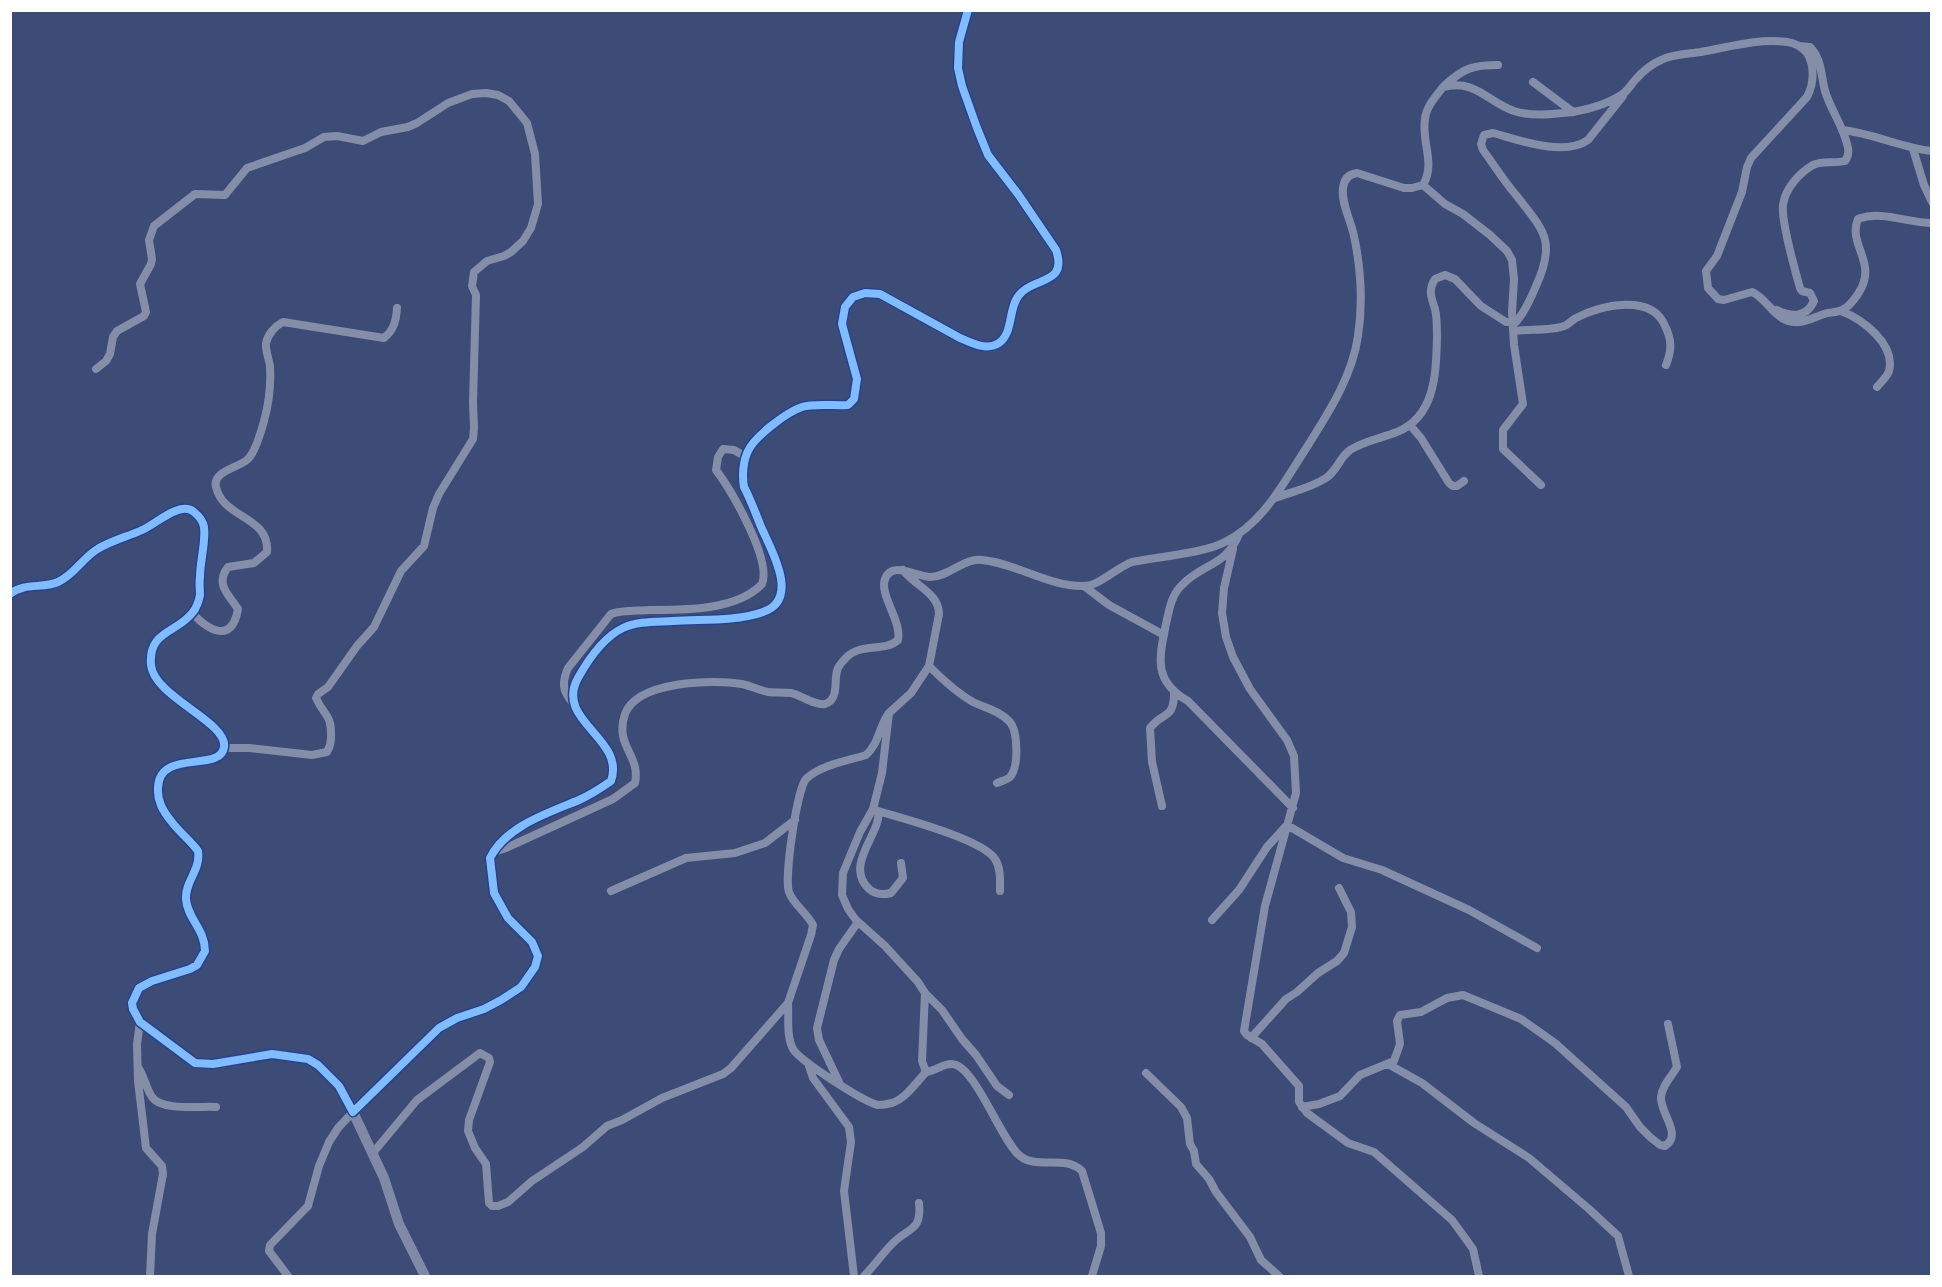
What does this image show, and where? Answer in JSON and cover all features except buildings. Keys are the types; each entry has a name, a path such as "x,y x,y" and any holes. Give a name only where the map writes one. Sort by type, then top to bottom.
{"street":[{"path":"572,702 575,684 584,669 608,638 624,627 744,616 765,612 777,602 782,589 782,580 776,558 744,487 742,477 746,457 748,450 768,429 793,412 809,406 848,405 854,399 857,379 842,324 845,307 853,297 865,292 880,294 960,338 971,343 989,346 1002,341 1008,330 1014,303 1021,293 1058,271 1059,258 1056,250 988,155 962,86 958,57 962,29 968,10"},
{"path":"1514,327 1539,280 1545,262 1546,240 1536,219 1483,150 1481,144 1484,135 1493,132 1559,148 1580,146 1588,140 1644,70 1670,56 1767,42 1785,42 1810,47 1817,54 1825,92 1849,149 1845,161 1822,162 1813,165 1796,179 1784,203 1786,229 1800,288 1810,293 1814,301 1809,310 1797,316 1789,315 1770,306"},
{"path":"1799,46 1810,60 1812,73 1808,97 1751,158 1742,192 1717,255 1706,271 1708,288 1718,298 1724,300 1752,292 1780,316 1790,321 1808,320 1825,313 1842,311 1853,302 1866,277 1855,226 1858,219 1867,215 1932,223"},
{"path":"1423,185 1428,166 1425,119 1428,110 1443,87 1456,74 1468,68 1497,64"},
{"path":"1533,82 1573,112"},
{"path":"1443,87 1460,84 1470,86 1506,108 1524,114 1573,112 1600,105 1625,92"},
{"path":"96,369 106,361 110,354 117,331 144,316 146,312 140,284 152,259 149,240 151,233 159,220 188,198 202,193 225,195 247,168 304,148 324,137 337,136 363,141 381,132 408,127 448,103 472,94 498,95 509,101 527,123 535,154 538,204 535,218 523,241 504,256 477,267 472,279 476,295 472,439 432,508 424,546 401,571 374,627 357,646 328,687 318,693 316,698 331,722 330,747 327,752 312,754 224,748"},
{"path":"1842,130 1865,134 1913,149 1932,151"},
{"path":"1913,149 1932,202"},
{"path":"493,852 506,849 613,799 635,783 636,764 624,745 623,722 630,706 647,693 679,685 732,683 744,684 768,692 795,694 819,704 830,701 833,696 836,673 850,653 861,648 895,643 898,640 898,629 884,586 887,575 891,571 903,570 931,577 969,561 984,560 1052,580 1084,586 1098,582 1121,566 1215,546 1239,534 1275,498 1344,384 1356,349 1360,317 1360,270 1351,222 1343,195 1345,179 1350,174 1357,173 1404,188 1423,185"},
{"path":"1423,185 1445,204 1464,214 1507,251 1514,268 1511,297 1514,345 1523,404 1503,430 1503,449 1540,485"},
{"path":"1275,498 1326,478 1351,449 1400,431 1410,425 1428,403 1435,380 1437,333 1435,309 1430,294 1436,279 1444,275 1455,279 1481,306 1514,327 1564,327 1576,318 1614,305 1633,304 1653,309 1662,318 1670,337 1671,353 1666,365"},
{"path":"192,613 200,622 213,630 223,632 231,629 236,621 238,609 222,587 224,573 228,567 255,563 267,552 266,536 261,530 227,507 215,481 224,472 248,460 256,444 269,397 270,374 266,345 271,332 283,322 384,338 391,332 397,308"},
{"path":"1842,311 1862,321 1884,347 1888,357 1889,371 1877,387"},
{"path":"1410,425 1421,438 1449,483 1457,486 1464,481"},
{"path":"288,1276 269,1251 270,1245 308,1206 319,1166 338,1128 439,1028 501,1000 521,987 535,967 538,956 532,942 508,918 494,893 490,865 493,852 525,825 587,796 611,781 614,768 612,756 564,691 565,675 611,614 643,610 699,609 735,600 751,593 762,584 764,572 753,537 736,501 716,470 718,457 723,449 735,450 746,457"},
{"path":"10,594 21,587 56,583 70,575 96,550 144,530 166,515 186,508 196,513 204,525 200,595 192,613 165,632 154,645 151,665 153,674 166,691 191,708 220,735 224,748"},
{"path":"1239,534 1224,588 1222,613 1226,637 1241,674 1258,702 1287,740 1294,756 1296,793 1265,906 1244,1031 1262,1044 1299,1086 1299,1102 1302,1107 1348,1143 1374,1152 1452,1220 1473,1249 1479,1276"},
{"path":"1162,806 1152,762 1150,728 1156,720 1171,711 1174,706 1174,693 1160,664 1159,650 1171,602 1177,591 1193,576 1233,549"},
{"path":"372,1154 417,1100 480,1053 489,1058 490,1062 469,1120 468,1131 475,1148 486,1164 489,1203 492,1206 502,1205 532,1180 583,1147 607,1126 662,1098 723,1074 760,1037 788,1003 813,925 788,891 788,870 800,790 806,779 840,763 866,755 876,743 884,719 911,693 929,666 939,606 931,595 910,579 903,570"},
{"path":"1084,586 1109,605 1164,635"},
{"path":"929,666 973,702 997,712 1010,722 1016,752 1013,771 1010,777 997,783"},
{"path":"1174,693 1188,701 1293,808"},
{"path":"889,713 875,810 847,862 841,884 842,895 848,909 858,922 885,946 918,982 976,1054 997,1086 1009,1095"},
{"path":"224,748 215,759 168,768 160,777 159,803 163,812 198,851 200,859 198,868 190,880 186,898 187,906 202,934 205,951 197,964 190,969 152,981 139,988 132,1003 133,1010 140,1022 195,1063 213,1064 273,1054 308,1059 318,1065 339,1086 353,1112 384,1178 399,1224 425,1276"},
{"path":"875,810 879,822 869,838 860,862 867,886 876,893 891,893 903,878 901,863"},
{"path":"875,810 933,827 991,854 1000,872 1000,891"},
{"path":"611,891 686,858 735,853 765,843 795,820"},
{"path":"1212,920 1239,890 1260,855 1287,825"},
{"path":"1287,825 1343,858 1382,870 1469,910 1537,948"},
{"path":"1251,1038 1286,999 1298,992 1318,973 1336,962 1344,953 1352,927 1351,912 1339,888"},
{"path":"840,1083 819,1040 817,1028 834,960 858,922"},
{"path":"925,993 922,1061 926,1072"},
{"path":"1302,1107 1319,1104 1340,1096 1360,1076 1394,1061 1399,1051 1400,1033 1397,1021 1400,1015 1421,1012 1454,996 1471,997 1521,1019 1555,1043 1626,1107 1650,1137 1665,1146 1671,1142 1673,1136 1661,1101 1662,1091 1677,1067 1668,1024"},
{"path":"788,1003 790,1039 793,1048 808,1064 840,1083 879,1105 891,1104 903,1097 926,1072 935,1071 945,1064 961,1066 1017,1155 1032,1161 1069,1163 1082,1171 1101,1233 1101,1246 1092,1276"},
{"path":"140,1022 138,1065 146,1148 162,1166 163,1174 152,1234 150,1276"},
{"path":"808,1064 813,1078 849,1127 851,1142 844,1191 854,1276"},
{"path":"1389,1064 1422,1083 1474,1123 1529,1158 1588,1209 1618,1236 1629,1276"},
{"path":"138,1065 153,1099 158,1103 175,1106 216,1107"},
{"path":"1146,1073 1181,1107 1187,1118 1190,1144 1194,1151 1196,1164 1250,1237 1261,1260 1280,1276"},
{"path":"864,1276 894,1241 911,1232 920,1216 919,1203"}],"cycle path":[{"path":"10,594 22,588 58,582 96,550 142,530 175,511 188,509 201,519 204,545 198,601 187,619 159,638 151,654 151,665 155,677 164,688 215,728 222,738 224,747 220,755 213,759 168,768 161,776 158,788 160,802 165,813 198,851 197,864 186,899 189,912 202,936 205,951 197,965 190,969 152,981 139,988 132,1003 133,1009 140,1022 195,1063 213,1064 272,1054 308,1059 318,1065 339,1086 353,1112 439,1028 501,1000 521,987 535,967 538,956 532,942 508,918 494,893 490,858 506,837 517,829 583,798 611,781 613,766 609,753 582,718 575,706 573,693 578,678 597,650 616,632 634,624 718,620 752,615 774,606 780,597 782,586 780,574 744,487 745,459 757,438 788,414 812,405 848,405 854,399 857,379 842,324 845,307 853,297 865,293 880,294 960,338 989,346 1003,339 1016,300 1022,292 1052,276 1057,270 1059,262 1056,250 988,155 962,86 958,68 959,42 968,10"}]}
